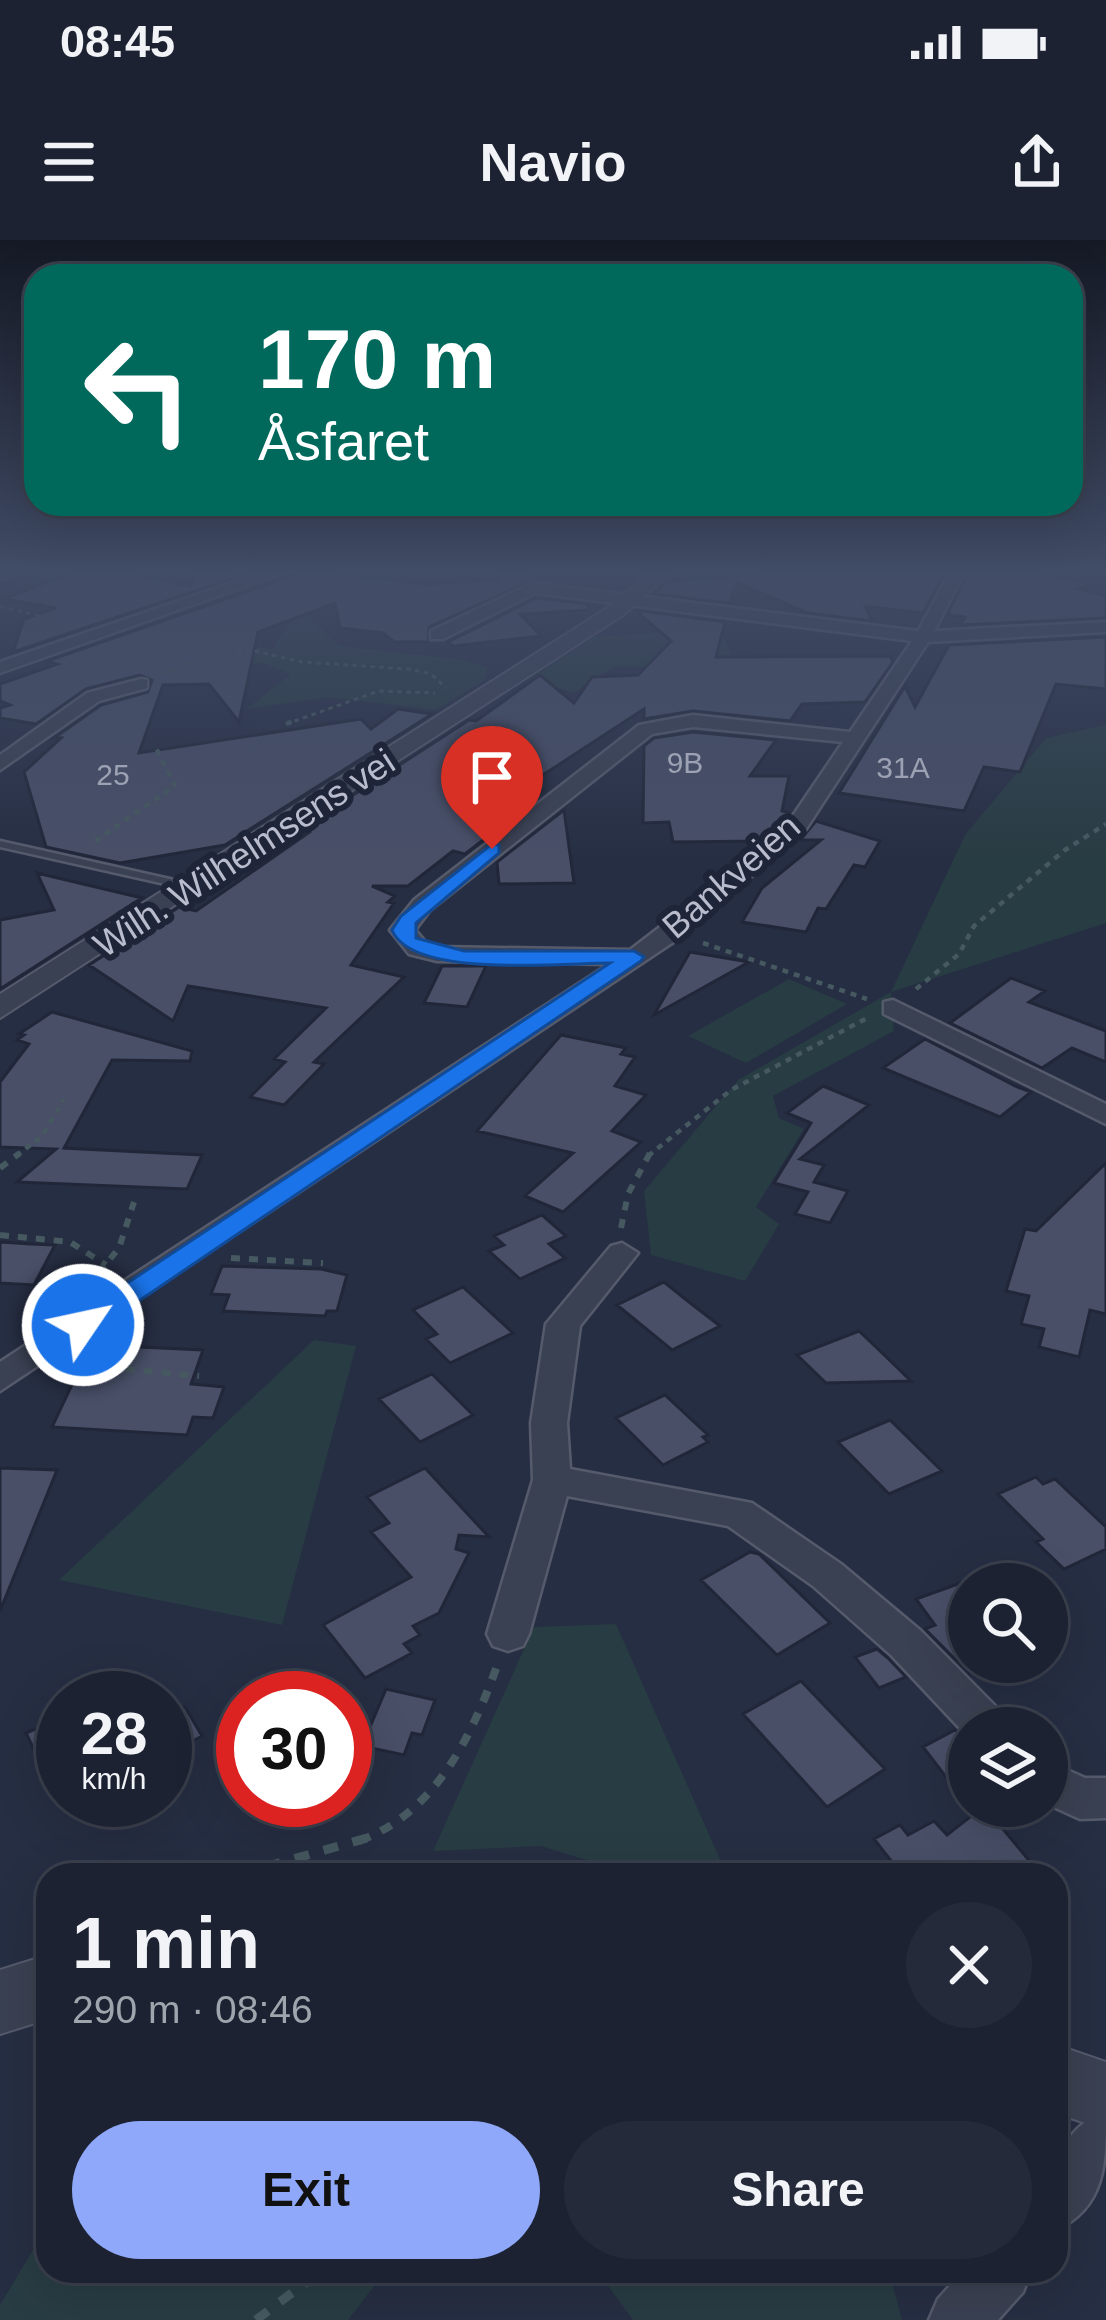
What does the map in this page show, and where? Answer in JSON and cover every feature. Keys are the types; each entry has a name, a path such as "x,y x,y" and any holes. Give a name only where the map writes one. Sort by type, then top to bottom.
{"street":[{"name":"Wilh. Wilhelmsens vei","path":"0,1008 528,668"},
{"name":"Bankveien","path":"0,1379 672,932 798,824 901,668"},
{"path":"0,764 93,697 141,684"},
{"path":"634,957 437,954 418,949 402,930 422,905 646,729 693,721 855,738"},
{"path":"893,1008 1106,1115"},
{"path":"508,1634 552,1480 549,1423 563,1324 622,1252"},
{"path":"552,1480 738,1513 827,1575 906,1643 968,1707"},
{"path":"1068,1792 1080,1798 1106,1798"},
{"path":"0,2002 36,1992"},
{"path":"1068,2083 1106,2096"},
{"path":"1068,2187 1106,2138"},
{"path":"959,2320 991,2283"}],"lane":[{"path":"0,844 192,887"}],"path":[{"path":"141,684 170,668"},
{"path":"286,724 380,691 451,696 431,674 367,668"},
{"path":"72,857 175,786 156,748"},
{"path":"622,1252 620,1220 629,1190 657,1145 825,1034 893,1008 959,954 974,926 1065,850 1106,824"},
{"path":"672,932 893,1008"},
{"path":"0,1168 41,1137 64,1100"},
{"path":"88,1285 119,1248 134,1202"},
{"path":"0,1235 68,1238 89,1247 106,1264"},
{"path":"198,1249 240,1260 323,1263"},
{"path":"45,1351 94,1370 200,1376"},
{"path":"262,1863 379,1834 426,1804 488,1694 508,1634"},
{"path":"256,2320 305,2283"}],"shaded area":[{"path":"276,668 487,668 485,680 435,710 329,697 247,709 291,674"},
{"path":"547,668 611,668 574,693 530,679"},
{"path":"1106,725 1106,923 891,992 965,835 1046,738"},
{"path":"789,979 847,1004 746,1063 688,1036"},
{"path":"891,992 894,1031 773,1096 779,1118 804,1129 756,1207 779,1224 745,1281 651,1255 644,1191 738,1080"},
{"path":"314,1340 356,1346 282,1625 59,1580"},
{"path":"616,1624 722,1863 597,1863 541,1846 433,1851 534,1627"},
{"path":"36,2245 36,2283 377,2283 348,2320 0,2320 0,2305"},
{"path":"606,2283 892,2283 902,2320 633,2320"}],"building":[{"path":"45,668 250,668 239,722 209,684 163,685 139,753 361,719 371,729 398,709 432,714 225,845 120,863 46,847 24,772 61,738 54,738 101,705 148,692 152,680 140,675 86,689 36,724 0,718 0,708 10,705 0,701 0,684"},
{"path":"645,668 889,668 865,702 802,704 790,721 693,711 644,719 644,709 526,786 544,791 512,811 521,811 465,854 453,851 408,886 372,886 395,896 388,902 394,903 351,965 404,977 314,1062 324,1064 284,1105 250,1097 285,1062 274,1059 326,1008 188,986 173,1021 89,965 179,907 196,911 311,831 293,834 469,720 476,721 540,675 574,703 592,677 638,675"},
{"path":"936,668 1106,668 1106,689 1056,684 1020,772 984,767 964,811 839,793 905,686 915,707"},
{"path":"693,732 776,740 750,776 789,776 782,811 789,813 762,841 673,842 669,822 643,823 644,746 654,738"},
{"path":"564,810 574,883 499,884 497,862"},
{"path":"816,821 880,841 865,867 854,865 826,909 818,908 806,932 742,922 762,888 821,840 800,840"},
{"path":"37,873 142,898 0,989 0,920 54,910"},
{"path":"690,952 749,962 654,1015"},
{"path":"442,966 486,966 467,1007 424,1003"},
{"path":"1011,978 1045,991 1029,1002 1106,1031 1106,1062 1072,1048 1042,1068 950,1023"},
{"path":"52,1012 192,1051 190,1061 112,1060 64,1148 202,1155 187,1189 17,1182 56,1149 0,1147 0,1082 29,1044 17,1040 24,1035 19,1034"},
{"path":"561,1035 626,1048 621,1054 635,1057 615,1086 646,1095 612,1131 641,1142 563,1212 525,1196 573,1153 477,1131"},
{"path":"925,1039 1031,1092 1000,1117 883,1068"},
{"path":"823,1086 869,1105 800,1159 824,1165 814,1182 848,1191 830,1223 795,1214 808,1192 774,1183 811,1123 787,1113"},
{"path":"1106,1163 1106,1314 1090,1310 1079,1357 1039,1347 1044,1329 1021,1324 1029,1296 1006,1291 1025,1229 1036,1231"},
{"path":"542,1215 566,1236 549,1244 565,1258 520,1279 489,1251 504,1245 494,1236"},
{"path":"0,1242 55,1245 34,1285 0,1283"},
{"path":"222,1266 321,1269 347,1275 337,1311 327,1311 325,1316 223,1311 229,1295 211,1294"},
{"path":"664,1282 720,1326 672,1350 617,1305"},
{"path":"463,1287 513,1333 450,1363 426,1339 437,1334 413,1310"},
{"path":"859,1331 911,1381 826,1383 797,1355"},
{"path":"118,1346 203,1350 191,1384 224,1387 213,1418 193,1417 187,1435 52,1427 75,1378 103,1379"},
{"path":"432,1374 473,1415 420,1442 379,1399"},
{"path":"665,1395 708,1435 703,1437 708,1442 663,1465 616,1418"},
{"path":"890,1420 942,1471 889,1494 838,1442"},
{"path":"0,1468 57,1470 0,1611"},
{"path":"425,1468 489,1537 459,1535 456,1549 469,1553 439,1613 413,1626 420,1635 404,1644 412,1653 372,1674 359,1671 323,1625 411,1577 371,1532 389,1523 367,1497"},
{"path":"1036,1477 1043,1484 1055,1479 1106,1527 1106,1549 1068,1567 1068,1563 1058,1563 1036,1542 1043,1539 998,1494"},
{"path":"750,1552 759,1554 830,1623 777,1655 701,1580"},
{"path":"948,1588 948,1652 925,1629 935,1625 916,1599"},
{"path":"877,1649 906,1677 879,1688 855,1657"},
{"path":"801,1681 885,1769 827,1807 743,1714"},
{"path":"386,1689 435,1700 422,1735 412,1733 404,1755 372,1748 372,1722"},
{"path":"192,1719 202,1736 192,1741"},
{"path":"36,1729 36,1754 26,1733"},
{"path":"948,1734 948,1780 923,1747"},
{"path":"934,1821 947,1835 957,1827 1001,1827 1031,1863 893,1863 874,1839 900,1825 908,1835"}],"route":[{"path":"83,1325 634,957 464,957 418,949 407,941 402,930 408,920 492,849"}]}
